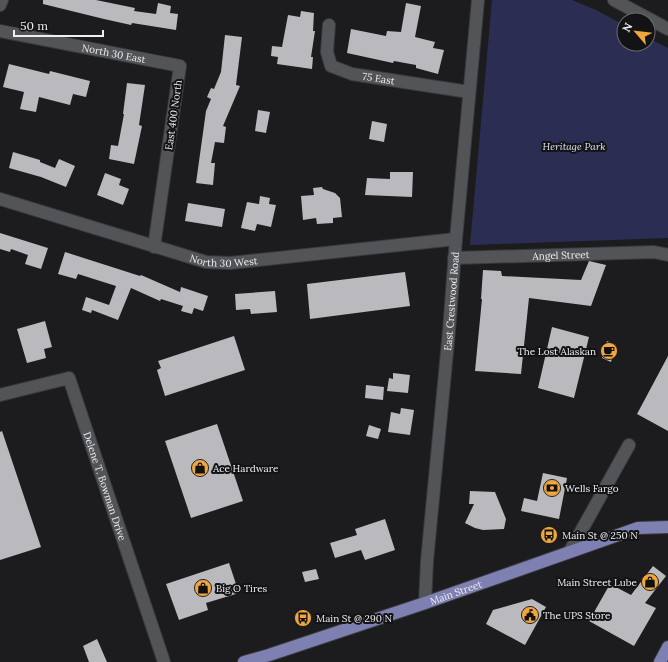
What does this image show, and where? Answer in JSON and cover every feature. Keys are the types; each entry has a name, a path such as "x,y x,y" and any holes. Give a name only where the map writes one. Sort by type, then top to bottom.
{"main road":[{"name":"Main Street","path":"244,662 425,603 638,528 668,527"},
{"path":"660,662 668,647"}],"street":[{"path":"0,5 2,0"},
{"name":"East Crestwood Road","path":"425,603 427,561 478,0"},
{"path":"614,0 668,29"},
{"name":"75 East","path":"329,25 327,52 331,66 352,74 469,92"},
{"name":"North 30 East","path":"0,31 180,66"},
{"name":"East 400 North","path":"154,247 180,66"},
{"name":"North 30 West","path":"0,199 206,262 230,263 456,240"},
{"name":"Angel Street","path":"454,258 654,252 668,255"},
{"name":"Delene T. Bowman Drive","path":"0,395 69,378 164,662"},
{"path":"570,551 629,445"}],"green space":[{"name":"Heritage Park","path":"492,0 572,0 616,21 616,52 656,52 656,42 668,48 668,238 470,245"}],"building":[{"path":"43,0 96,0 135,8 134,11 156,14 158,3 171,6 170,13 178,14 176,30 132,23 131,25 104,19 43,4"},
{"path":"406,3 421,6 415,37 435,42 433,48 444,50 438,74 416,68 416,65 394,61 393,63 347,53 351,29 386,36 387,31 401,32"},
{"path":"301,11 314,13 313,31 315,31 311,57 313,57 312,69 277,64 278,57 271,56 272,46 282,47 288,15 300,17"},
{"path":"225,35 242,37 236,85 240,86 223,126 226,127 224,143 215,142 211,163 215,163 213,185 196,183 206,111 211,99 207,97 211,88 214,89 221,72"},
{"path":"9,64 49,74 50,71 90,81 86,97 73,94 70,105 39,97 36,112 20,109 24,92 3,87"},
{"path":"127,83 145,85 139,125 142,126 134,164 109,159 111,145 118,146 124,114"},
{"path":"258,110 270,112 266,133 255,131"},
{"path":"372,121 387,124 384,142 369,139"},
{"path":"13,152 40,160 40,162 55,168 59,159 75,166 66,187 41,177 9,168"},
{"path":"390,172 413,172 412,197 365,195 367,178 390,179"},
{"path":"105,173 121,179 119,185 129,189 123,205 97,195"},
{"path":"322,187 323,189 335,193 340,198 342,217 333,218 333,223 317,224 316,218 303,220 301,196 314,195 313,188"},
{"path":"260,196 270,198 269,204 276,205 271,227 257,224 255,231 241,228 247,202 259,204"},
{"path":"188,203 225,209 222,227 185,221"},
{"path":"0,233 48,248 41,269 25,264 28,255 11,249 10,252 0,249"},
{"path":"65,252 140,276 141,275 180,292 181,287 208,296 203,311 194,308 192,314 181,311 183,306 161,299 160,301 131,288 118,320 92,310 91,313 82,310 86,297 109,305 116,286 78,274 76,279 58,274"},
{"path":"589,261 606,265 591,306 529,298 521,374 475,371 482,299 483,270 501,271 502,276 581,280"},
{"path":"405,272 410,306 310,319 307,284"},
{"path":"275,291 277,312 251,314 250,309 236,310 235,294"},
{"path":"45,321 52,347 44,349 46,358 27,363 17,329"},
{"path":"552,327 589,337 574,398 538,388"},
{"path":"234,336 245,370 165,396 157,370 161,368 158,361"},
{"name":"The Lost Alaskan","path":"607,341 616,345 611,362 602,358"},
{"path":"668,356 668,431 637,414"},
{"path":"393,373 410,375 408,393 387,391 389,378 393,379"},
{"path":"366,385 384,387 383,400 365,398"},
{"path":"401,408 414,410 410,435 388,432 391,412 400,414"},
{"path":"217,424 243,501 191,518 165,441"},
{"path":"369,425 381,429 378,439 366,436"},
{"path":"2,431 41,547 0,560 0,432"},
{"name":"Wells Fargo","path":"543,473 567,478 559,519 521,511 524,498 537,501"},
{"path":"470,491 495,492 506,519 504,529 483,530 465,523 474,504 469,504"},
{"path":"385,519 395,550 365,560 361,550 335,558 330,543 357,535 355,529"},
{"name":"Big O Tires","path":"229,563 239,593 206,603 208,610 179,620 166,584"},
{"path":"653,566 666,576 645,603 656,608 634,646 589,621 610,584 631,595"},
{"path":"316,569 319,579 305,582 302,572"},
{"path":"532,599 546,607 525,645 486,624 493,610"},
{"path":"97,639 107,662 89,662 83,646"}],"place":[{"name":"The Lost Alaskan","path":"609,351"},
{"name":"Ace Hardware","path":"200,468"},
{"name":"Wells Fargo","path":"552,488"},
{"name":"Main St @ 250 N","path":"549,535"},
{"name":"Main Street Lube","path":"650,582"},
{"name":"Big O Tires","path":"203,588"},
{"name":"The UPS Store","path":"530,615"},
{"name":"Main St @ 290 N","path":"303,618"}]}
